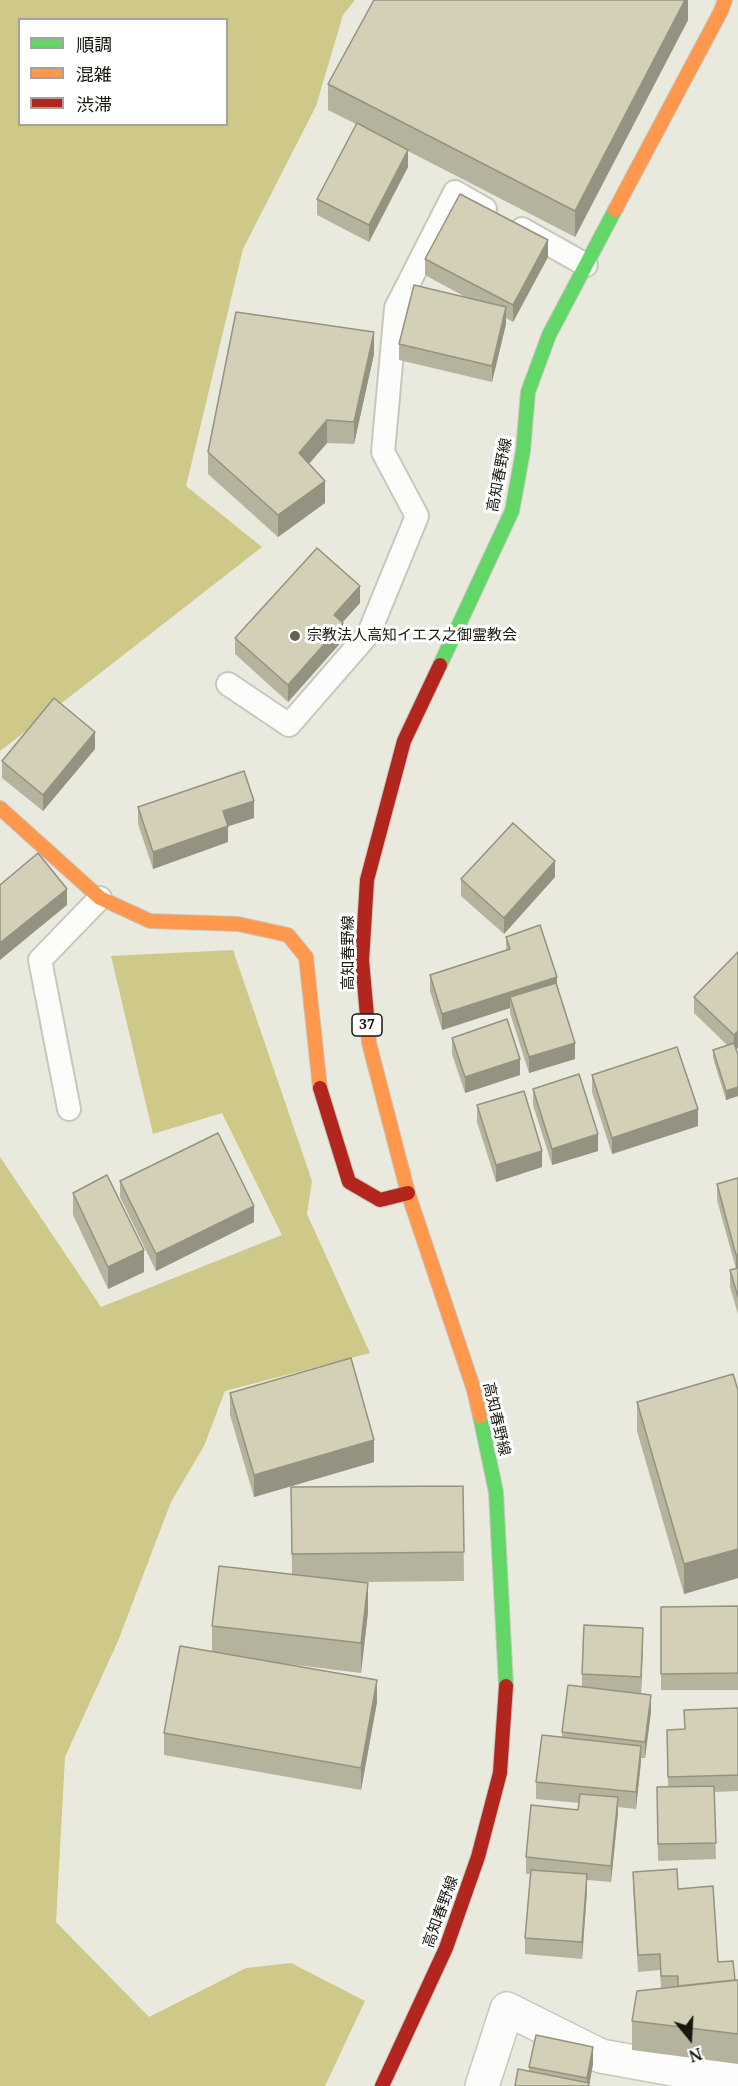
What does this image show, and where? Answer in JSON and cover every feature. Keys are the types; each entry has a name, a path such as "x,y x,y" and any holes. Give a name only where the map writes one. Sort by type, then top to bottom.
{"main road":[{"name":"高知春野線","path":"382,2086 446,1948 478,1857 501,1773 506,1692 496,1492 474,1390 408,1193 369,1043 362,960 367,880 404,741 512,511 523,451 528,392 549,335 716,22 725,0"},
{"path":"0,808 100,898 150,921 238,924 288,935 306,957 318,1080 349,1182 380,1200 408,1193"}],"street":[{"path":"482,2086 507,2009 601,2056 694,2073 738,2078"}],"lane":[{"path":"228,684 289,725 369,633 417,516 382,452 396,308 455,192 586,265"},
{"path":"69,1109 40,960 100,898"}],"shaded area":[{"path":"0,0 355,0 343,15 316,106 243,249 186,486 262,547 0,751"},
{"path":"233,950 312,1181 307,1214 370,1353 225,1391 204,1446 171,1502 118,1641 65,1757 56,1922 149,2017 246,1968 291,1963 365,2001 325,2086 0,2086 0,1157 101,1307 282,1235 222,1113 153,1134 111,956"}],"building":[{"path":"374,0 685,0 575,211 328,84"},
{"path":"357,123 408,150 369,225 317,199"},
{"path":"460,194 548,240 513,305 425,259"},
{"path":"414,285 506,307 492,366 399,344"},
{"path":"236,312 374,332 354,422 327,420 299,453 325,481 278,515 208,452"},
{"name":"宗教法人高知イエス之御霊教会","path":"317,548 360,586 334,615 343,623 288,685 235,638"},
{"path":"54,698 95,732 43,795 2,761"},
{"path":"244,771 254,801 223,811 228,826 153,852 138,807"},
{"path":"513,823 555,861 504,918 461,879"},
{"path":"38,853 67,889 0,943 0,885"},
{"path":"540,925 557,977 442,1014 430,975 510,949 506,937"},
{"path":"738,952 738,1031 734,1035 694,997"},
{"path":"556,983 575,1043 529,1057 510,997"},
{"path":"507,1019 520,1059 465,1077 452,1038"},
{"path":"734,1043 738,1055 738,1087 726,1091 713,1050"},
{"path":"677,1047 698,1109 612,1138 592,1075"},
{"path":"579,1074 598,1134 552,1149 533,1089"},
{"path":"524,1091 542,1151 496,1165 477,1105"},
{"path":"218,1133 254,1206 156,1254 120,1181"},
{"path":"107,1175 144,1250 108,1267 73,1193"},
{"path":"738,1178 738,1254 736,1255 717,1184"},
{"path":"738,1268 738,1297 730,1270"},
{"path":"351,1358 374,1440 254,1475 230,1393"},
{"path":"733,1374 738,1390 738,1549 684,1564 637,1402"},
{"path":"463,1486 464,1552 292,1554 291,1487"},
{"path":"219,1566 368,1583 361,1643 212,1626"},
{"path":"738,1606 738,1673 661,1674 661,1607"},
{"path":"584,1625 643,1628 641,1677 582,1674"},
{"path":"180,1646 377,1680 361,1768 164,1733"},
{"path":"568,1685 651,1695 645,1742 562,1732"},
{"path":"738,1708 738,1775 668,1777 667,1730 685,1729 684,1710"},
{"path":"542,1735 641,1746 636,1792 536,1782"},
{"path":"714,1786 716,1843 658,1844 657,1787"},
{"path":"580,1794 618,1797 611,1866 526,1857 531,1805 578,1810"},
{"path":"677,1869 678,1889 713,1886 718,1962 733,1961 735,1980 678,1986 678,1976 661,1976 660,1954 638,1955 633,1872"},
{"path":"531,1870 587,1874 582,1942 525,1938"},
{"path":"738,1980 738,2034 632,2021 637,1991"},
{"path":"536,2035 593,2047 587,2078 529,2067"},
{"path":"518,2069 589,2083 588,2086 515,2086"}],"traffic: fast":[{"path":"440,665 512,511 523,451 528,392 549,335 615,210"},
{"path":"480,1416 496,1492 506,1686"}],"traffic: slow":[{"path":"615,210 725,0"},
{"path":"0,808 100,898 150,921 238,924 288,935 306,957 320,1088"},
{"path":"367,1016 369,1043 408,1193 474,1390 480,1416"}],"traffic: jam":[{"path":"367,1016 362,960 367,880 404,741 440,665"},
{"path":"320,1088 349,1182 380,1200 408,1193"},
{"path":"382,2086 446,1948 478,1857 500,1773 506,1686"}],"place":[{"name":"宗教法人高知イエス之御霊教会","path":"295,636"}]}
